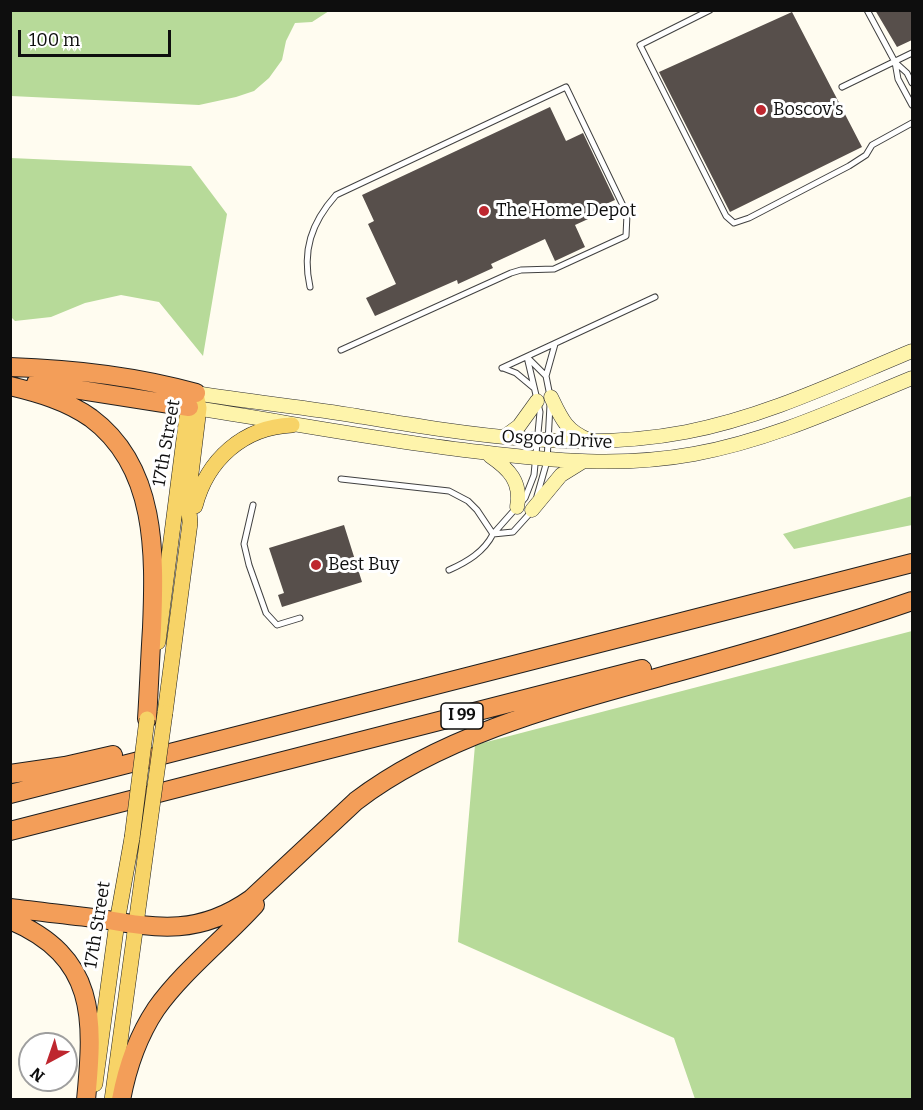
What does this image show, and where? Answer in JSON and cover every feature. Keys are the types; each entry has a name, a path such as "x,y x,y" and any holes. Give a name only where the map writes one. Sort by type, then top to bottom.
{"highway":[{"path":"10,367 51,368 158,382 195,403"},
{"path":"10,385 37,384 195,403"},
{"path":"10,385 55,399 92,419 113,438 136,474 147,509 154,577 147,719"},
{"name":"I 99","path":"10,794 912,563"},
{"path":"10,908 156,928 188,926 205,922 237,909 251,899 356,801 397,772 422,758 485,732 578,700 833,628 912,601"},
{"name":"I 99","path":"10,831 912,601"},
{"path":"10,774 257,730"},
{"path":"121,1100 138,1043 156,1010 182,979 253,908 322,832"},
{"path":"10,920 45,939 62,955 78,980 86,1000 92,1038 86,1100"}],"main road":[{"name":"Osgood Drive","path":"195,403 357,416 504,437 594,442 662,436 739,420 912,351"},
{"name":"Osgood Drive","path":"195,403 292,425 428,446 541,460 583,462 665,459 738,444 782,431 912,378"},
{"path":"504,437 519,426 541,395 572,432 594,442"},
{"name":"17th Street","path":"112,1100 190,523 188,498 195,403"},
{"name":"17th Street","path":"93,1100 117,922 132,838 147,719 195,403"},
{"path":"190,523 198,490 219,458 249,435 278,426 292,425"},
{"path":"486,453 504,465 516,480 519,497 517,507"},
{"path":"532,510 561,475 583,462"}],"lane":[{"path":"710,10 640,45 726,216 734,223 749,218 849,166 866,155 872,145 912,123"},
{"path":"867,10 895,62 898,79 912,105"},
{"path":"842,87 912,53"},
{"path":"895,62 907,73 912,83"},
{"path":"310,287 306,260 307,247 326,206 336,195 566,87 627,214 626,236 554,269 521,270 511,273 341,350"},
{"path":"541,395 516,374 502,368 656,297"},
{"path":"493,534 513,532 532,510 544,476 541,460 544,440 540,412 541,395 555,344"},
{"path":"527,357 546,376"},
{"path":"449,570 479,553 488,543 530,489 541,460 544,440 541,395 527,357"},
{"path":"341,479 449,491 468,501 493,534"},
{"path":"253,505 244,544 266,613 277,625 300,618"}],"green space":[{"path":"10,11 329,11 312,22 295,23 286,41 282,60 269,78 254,91 199,105 11,96"},
{"path":"11,158 191,166 227,214 203,356 159,302 121,295 85,303 51,317 15,321 11,317"},
{"path":"912,496 912,525 794,549 783,534"},
{"path":"912,631 912,1099 695,1099 674,1038 458,942 475,745"}],"building":[{"path":"875,10 912,10 912,40 897,47"},
{"name":"Boscov's","path":"792,12 862,147 730,212 659,72"},
{"name":"The Home Depot","path":"550,107 566,141 583,133 615,200 597,208 599,214 575,225 585,247 555,261 545,239 491,264 493,268 458,284 457,280 375,316 366,298 396,284 368,224 374,221 362,195"},
{"name":"Best Buy","path":"344,525 362,582 282,607 278,595 284,593 269,548"}],"place":[{"name":"Boscov's","path":"761,110"},
{"name":"The Home Depot","path":"484,211"},
{"name":"Best Buy","path":"316,565"}]}
